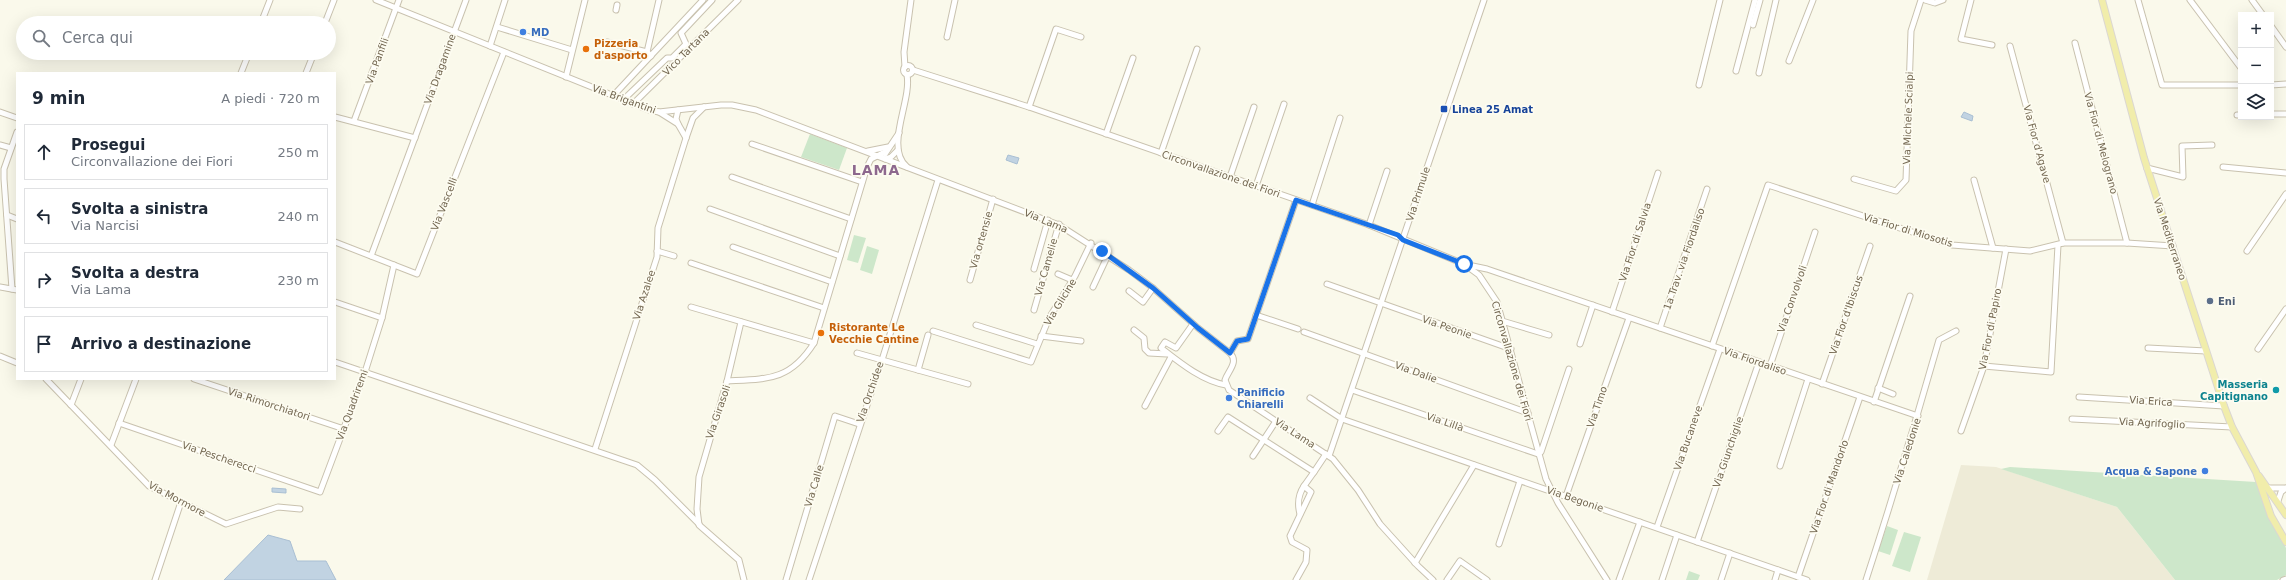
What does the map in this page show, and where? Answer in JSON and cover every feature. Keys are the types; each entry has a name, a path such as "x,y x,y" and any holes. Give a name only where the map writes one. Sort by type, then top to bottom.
{"main road":[{"name":"Via Mediterraneo","path":"2102,0 2147,168 2206,351 2232,427 2256,472"},
{"path":"2256,472 2278,501 2286,516"},
{"path":"2256,472 2271,516 2286,542"},
{"path":"2277,524 2277,514 2281,513 2286,516"}],"street":[{"path":"264,16 270,0"},
{"path":"328,16 334,0"},
{"name":"Via Brigantini","path":"376,0 633,104 659,112 732,104 756,110 885,159"},
{"name":"Via Panfili","path":"354,121 400,0"},
{"name":"Via Dragamine","path":"371,256 466,0"},
{"path":"490,46 505,0"},
{"path":"566,77 585,0"},
{"path":"649,54 659,0"},
{"path":"613,96 649,54 703,0"},
{"path":"623,100 667,58 672,58 686,44 681,33 712,0"},
{"name":"Vico Tartana","path":"633,104 738,0"},
{"path":"911,0 904,52 905,67 903,71 907,75 909,84 899,132 898,150 900,160 911,170"},
{"path":"947,37 955,0"},
{"name":"Via Primule","path":"1300,514 1298,502 1300,492 1328,455 1342,419 1484,0"},
{"path":"1699,85 1720,0"},
{"path":"1736,71 1756,0"},
{"path":"1753,25 1760,0"},
{"path":"1759,73 1776,0"},
{"path":"1789,61 1813,0"},
{"name":"Via Michele Scialpi","path":"1854,179 1896,191 1906,180 1911,31 1921,0"},
{"path":"1925,0 1936,3 1943,0"},
{"path":"1971,0 1961,40 1992,45"},
{"path":"2138,0 2162,85 2238,85"},
{"path":"2190,0 2238,64"},
{"path":"2252,0 2261,12"},
{"path":"497,27 572,50"},
{"path":"1028,107 1056,29 1081,37"},
{"path":"2274,30 2286,47"},
{"path":"607,42 649,54"},
{"name":"Via Fior di Melograno","path":"2075,43 2128,243"},
{"name":"Via Fior d'Agave","path":"1984,366 2051,372 2061,244 2010,46"},
{"path":"1161,153 1197,49"},
{"name":"Via Vascelli","path":"336,242 417,274 504,52"},
{"path":"1106,134 1133,58"},
{"path":"241,72 246,60"},
{"path":"306,72 311,60"},
{"path":"905,67 910,66 913,70 911,74 907,75"},
{"name":"Circonvallazione dei Fiori","path":"913,70 1028,107 1398,235 1403,240 1464,264 1479,274 1486,282 1497,302 1511,349 1538,454 1551,491 1607,580"},
{"path":"2274,84 2286,84"},
{"path":"1256,186 1284,104"},
{"name":"Via Azalee","path":"595,449 657,251 658,228 686,138 693,118 704,107"},
{"path":"1230,178 1254,107"},
{"path":"690,108 693,118"},
{"path":"678,110 676,119 686,138"},
{"path":"0,112 16,118"},
{"path":"659,112 678,124"},
{"path":"2274,114 2286,114"},
{"path":"336,117 415,138"},
{"path":"1312,205 1340,118"},
{"name":"Via Girasoli","path":"699,525 697,509 699,477 727,381 766,379 782,374 796,367 814,343 866,166 871,160 885,152 899,132"},
{"path":"0,287 15,289 7,215 4,169 16,135"},
{"path":"752,144 862,182"},
{"path":"0,145 11,148"},
{"path":"2147,168 2183,177 2182,146 2212,145"},
{"path":"867,152 890,146"},
{"path":"885,152 885,159 891,157 898,150"},
{"name":"Via Lama","path":"885,159 911,170 1059,224 1108,255 1153,288 1193,324 1230,353"},
{"path":"2223,167 2286,173"},
{"path":"1369,225 1387,171"},
{"name":"Via Fior di Salvia","path":"1612,312 1658,172"},
{"path":"732,176 851,219"},
{"name":"Via Orchidee","path":"808,580 859,424 882,360 938,180"},
{"path":"1974,180 1993,248"},
{"name":"Via Fior di Miosotis","path":"1712,346 1768,184 1952,245 2030,250 2061,244 2128,243 2173,246"},
{"name":"1a Trav. via Fiordaliso","path":"1660,328 1707,189"},
{"path":"2247,251 2286,194"},
{"name":"Via ortensie","path":"970,280 993,199"},
{"path":"1193,324 1176,348 1165,342 1161,348 1169,356 1194,372 1219,384 1226,385 1226,376 1234,363 1234,358 1230,353 1237,341 1248,339 1296,200"},
{"path":"710,209 840,256"},
{"path":"7,215 16,219"},
{"path":"1034,269 1048,220"},
{"name":"Via Camelie","path":"1034,310 1059,224"},
{"name":"Via Convolvoli","path":"1770,366 1815,232"},
{"name":"Via Glicine","path":"933,330 1031,362 1048,318 1072,280 1090,243"},
{"name":"Via Fior d'Ibiscus","path":"1822,384 1870,246"},
{"path":"733,247 832,282"},
{"name":"Via Fior di Papiro","path":"1961,431 1984,366 2006,249"},
{"path":"657,251 674,256"},
{"path":"1093,287 1108,255"},
{"path":"691,263 824,308"},
{"name":"Via Fiordaliso","path":"1464,264 1487,269 1918,416"},
{"name":"Via Quadriremi","path":"320,492 365,372 382,318 394,265"},
{"path":"1058,274 1072,280"},
{"name":"Via Peonie","path":"1327,284 1511,349"},
{"path":"1129,292 1143,302 1153,288"},
{"path":"1874,402 1910,296"},
{"path":"336,302 382,318"},
{"path":"1580,344 1593,305"},
{"path":"691,307 814,343"},
{"path":"2258,349 2286,309"},
{"path":"1256,315 1298,329"},
{"name":"Via Timo","path":"1566,496 1629,318"},
{"path":"1502,320 1549,335"},
{"path":"727,381 741,322"},
{"path":"976,325 1037,344"},
{"path":"1134,330 1144,338 1145,349 1149,353 1169,356"},
{"name":"Via Caledonie","path":"1866,580 1918,416 1939,340 1956,331"},
{"name":"Via Dalie","path":"1304,332 1528,413"},
{"path":"918,370 928,335"},
{"path":"1041,336 1081,341"},
{"path":"2148,348 2206,351"},
{"name":"Via Bucaneve","path":"1657,528 1720,349"},
{"path":"857,353 968,384"},
{"path":"0,356 16,363"},
{"path":"1145,406 1169,356"},
{"path":"336,362 595,449 637,465 655,480 699,525 739,560 744,580"},
{"name":"Via Giunchiglie","path":"1697,542 1759,362"},
{"path":"1538,454 1541,452 1569,369"},
{"path":"1780,466 1808,379"},
{"name":"Via Mormore","path":"47,380 149,486 226,524 278,507 300,509"},
{"path":"71,405 81,380"},
{"path":"110,445 136,380"},
{"name":"Via Rimorchiatori","path":"197,380 344,429"},
{"name":"Via Lama","path":"1226,385 1229,390 1328,455 1358,490 1380,524 1415,563 1434,580"},
{"path":"1878,388 1893,394"},
{"name":"Via Lillà","path":"1352,390 1538,454"},
{"name":"Via Fior di Mandorlo","path":"1798,577 1860,397"},
{"name":"Via Erica","path":"2079,397 2224,406"},
{"name":"Via Begonie","path":"1310,398 1342,419 1807,580"},
{"name":"Via Calle","path":"786,580 835,416 859,424"},
{"path":"1218,431 1228,417 1314,472"},
{"name":"Via Agrifoglio","path":"2072,419 2232,427"},
{"path":"1253,456 1276,421"},
{"name":"Via Pescherecci","path":"119,423 320,492"},
{"path":"1415,563 1474,465"},
{"path":"1499,544 1520,481"},
{"path":"1296,580 1306,562 1306,550 1292,542 1290,536 1311,492 1304,486"},
{"path":"2269,488 2285,488 2278,501"},
{"path":"155,580 181,502"},
{"path":"1619,580 1640,522"},
{"path":"1662,580 1677,535"},
{"path":"1721,580 1730,553"},
{"path":"1447,580 1460,561 1487,580"},
{"path":"1774,580 1778,570"}],"shaded area":[{"path":"1961,465 1996,467 2117,507 2175,580 1927,580"}],"green space":[{"path":"810,134 847,148 839,170 801,157"},
{"path":"854,235 866,238 858,263 847,260"},
{"path":"867,246 879,250 872,274 860,270"},
{"path":"2010,467 2256,482 2286,548 2286,575 2277,580 2175,580 2117,507 2001,469"},
{"path":"1887,526 1898,530 1890,555 1878,551"},
{"path":"1904,532 1921,537 1910,572 1892,566"},
{"path":"1689,571 1700,575 1698,580 1686,580"}],"water":[{"path":"1964,112 1973,116 1972,121 1961,117"},
{"path":"1008,155 1019,158 1017,164 1006,160"},
{"path":"272,488 286,489 286,493 272,492"},
{"path":"268,535 290,541 297,561 326,561 336,580 224,580"}],"place":[{"name":"MD","path":"523,32"},
{"name":"Pizzeria d'asporto","path":"586,49"},
{"name":"Linea 25 Amat","path":"1444,109"},
{"name":"Eni","path":"2210,301"},
{"name":"Ristorante Le Vecchie Cantine","path":"821,333"},
{"name":"Masseria Capitignano","path":"2276,390"},
{"name":"Panificio Chiarelli","path":"1229,398"},
{"name":"Acqua & Sapone","path":"2205,471"}],"district":[{"name":"LAMA","path":"876,170"}],"route":[{"path":"1102,251 1153,288 1173,308 1230,353 1237,341 1245,341 1248,339 1296,200 1398,235 1403,240 1441,253 1464,264"}]}
